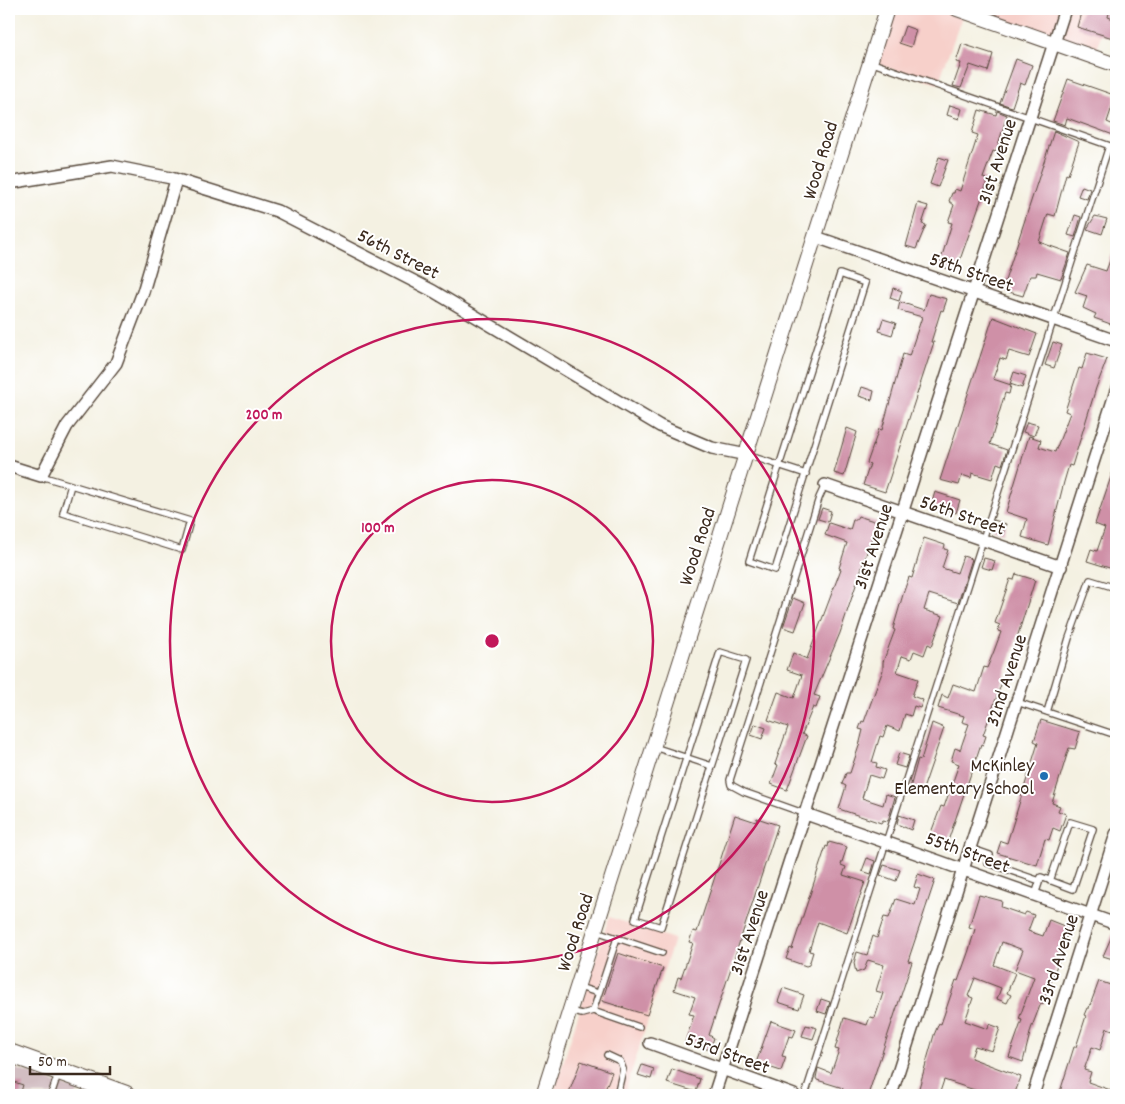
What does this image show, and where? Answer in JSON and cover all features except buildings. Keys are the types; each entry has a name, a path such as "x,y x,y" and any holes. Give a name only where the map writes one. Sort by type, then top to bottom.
{"main road":[{"path":"9,1053 126,1095"}],"street":[{"name":"Wood Road","path":"543,1095 887,9"},
{"path":"957,9 1116,66"},
{"name":"31st Avenue","path":"714,1095 1065,9"},
{"name":"56th Street","path":"9,183 112,166 176,180 277,211 433,291 660,426 712,448 747,454"},
{"path":"9,466 41,476 68,426 116,364 143,292 176,180"},
{"name":"58th Street","path":"816,237 1116,341"},
{"name":"32nd Avenue","path":"891,1095 1116,391"},
{"name":"56th Street","path":"825,485 1061,567"},
{"name":"55th Street","path":"806,814 1116,924"},
{"name":"33rd Avenue","path":"1033,1095 1116,834"},
{"name":"53rd Street","path":"650,1044 794,1095"}],"lane":[{"path":"870,62 1116,148"},
{"path":"805,1095 1109,146"},
{"path":"840,274 865,283 806,474 775,570 749,561 840,274"},
{"path":"747,454 806,474"},
{"path":"41,476 71,485 190,521 182,550 63,513 71,485"},
{"path":"806,814 744,792 731,784 730,780 819,498 825,485"},
{"path":"1047,712 1069,638 1090,580 1116,588"},
{"path":"720,652 746,660 712,766 661,928 634,919 720,652"},
{"path":"1017,702 1116,734"},
{"path":"654,747 712,766"},
{"path":"1035,896 1041,877 1050,881 1073,889 1093,828 1070,822 1050,881"},
{"path":"970,848 990,855 988,863 1040,881"},
{"path":"595,931 662,953"},
{"path":"593,1011 617,938"},
{"path":"577,986 598,993"},
{"path":"570,1011 582,1014 593,1011 640,1027"},
{"path":"608,1055 620,1060 622,1069 617,1095"},
{"path":"50,1095 59,1071"}],"shaded area":[{"path":"887,9 957,9 964,11 938,84 870,62"},
{"path":"997,9 1108,9 1094,58 993,22"},
{"path":"609,917 674,939 624,1095 553,1095"},
{"path":"9,1066 78,1091 77,1095 9,1095"}],"place":[{"name":"McKinley Elementary School","path":"1044,776"}]}
